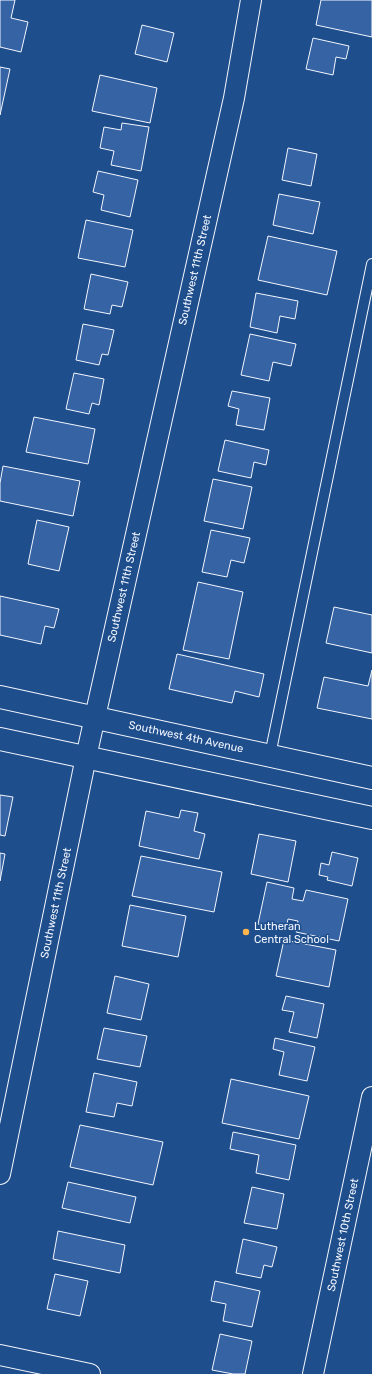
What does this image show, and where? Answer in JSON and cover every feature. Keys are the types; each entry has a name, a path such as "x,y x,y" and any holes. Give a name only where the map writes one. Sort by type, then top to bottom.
{"main road":[{"name":"Southwest 4th Avenue","path":"0,697 372,778"},
{"path":"0,739 372,818"}],"street":[{"name":"Southwest 11th Street","path":"0,1174 86,757 234,98 251,0"},
{"name":"Southwest 10th Street","path":"313,1374 372,1097"},
{"path":"0,1355 90,1374"}],"lane":[{"path":"270,755 372,264"}],"building":[{"path":"0,0 15,0 11,18 28,22 21,52 0,47"},
{"path":"321,0 372,0 372,37 316,25"},
{"path":"142,25 174,33 167,62 135,54"},
{"path":"313,38 349,46 346,59 336,57 333,75 306,69"},
{"path":"0,67 10,69 0,115"},
{"path":"100,75 157,88 150,123 92,111"},
{"path":"122,123 149,127 141,171 111,165 114,151 100,148 104,127 121,130"},
{"path":"288,148 317,154 311,186 282,180"},
{"path":"98,171 138,180 130,217 101,210 104,195 93,192"},
{"path":"279,194 320,202 313,234 273,225"},
{"path":"86,220 133,230 125,267 78,258"},
{"path":"268,236 337,251 327,295 258,280"},
{"path":"91,274 128,282 122,307 112,305 110,314 84,309"},
{"path":"256,293 298,301 295,319 280,316 277,333 250,327"},
{"path":"83,324 114,330 108,355 102,354 99,365 76,360"},
{"path":"250,334 296,344 291,366 273,362 269,381 241,375"},
{"path":"74,373 104,379 99,405 92,403 89,414 66,409"},
{"path":"232,391 270,398 264,430 236,425 239,409 228,406"},
{"path":"34,417 95,429 88,464 26,452"},
{"path":"225,440 269,450 266,465 254,462 251,478 218,471"},
{"path":"3,466 80,481 73,516 0,501 0,483"},
{"path":"213,479 252,487 243,529 204,521"},
{"path":"37,520 69,527 59,571 28,564"},
{"path":"211,530 250,538 244,563 231,560 227,577 202,572"},
{"path":"198,582 243,592 229,659 183,650"},
{"path":"0,596 59,609 54,628 45,626 41,644 0,635"},
{"path":"334,607 372,615 372,653 326,643"},
{"path":"177,654 264,674 259,697 235,691 232,703 169,689"},
{"path":"372,670 372,719 317,708 324,677 368,686"},
{"path":"0,795 13,797 5,836 0,835"},
{"path":"181,810 198,813 194,831 205,834 199,859 139,846 146,811 179,818"},
{"path":"259,834 296,841 288,882 251,874"},
{"path":"332,852 358,858 352,886 327,880 328,877 319,875 321,863 329,865"},
{"path":"0,853 5,854 0,881"},
{"path":"141,856 222,872 214,912 132,896"},
{"path":"267,882 294,888 292,899 303,901 306,890 348,899 339,941 296,932 298,921 288,919 286,929 258,924"},
{"path":"130,905 186,916 178,957 122,946"},
{"path":"284,940 336,950 329,987 276,976"},
{"path":"115,976 149,984 141,1020 107,1013"},
{"path":"286,996 324,1004 317,1038 289,1032 294,1012 282,1010"},
{"path":"104,1028 147,1036 140,1067 97,1059"},
{"path":"275,1038 315,1047 307,1081 279,1075 284,1052 273,1049"},
{"path":"94,1073 137,1082 132,1106 117,1103 114,1117 86,1112"},
{"path":"231,1079 309,1096 299,1139 222,1123"},
{"path":"80,1125 163,1142 153,1185 70,1167"},
{"path":"233,1132 296,1145 289,1180 256,1173 259,1155 230,1149"},
{"path":"68,1182 136,1197 130,1223 62,1208"},
{"path":"252,1187 284,1194 277,1229 244,1223"},
{"path":"58,1231 125,1245 120,1273 53,1259"},
{"path":"243,1239 277,1247 272,1267 264,1265 261,1278 236,1273"},
{"path":"55,1274 88,1281 80,1316 47,1309"},
{"path":"215,1281 260,1291 252,1327 223,1321 226,1304 211,1301"},
{"path":"220,1334 252,1341 245,1374 233,1374 212,1370"}],"place":[{"name":"Lutheran Central School","path":"246,932"}]}
